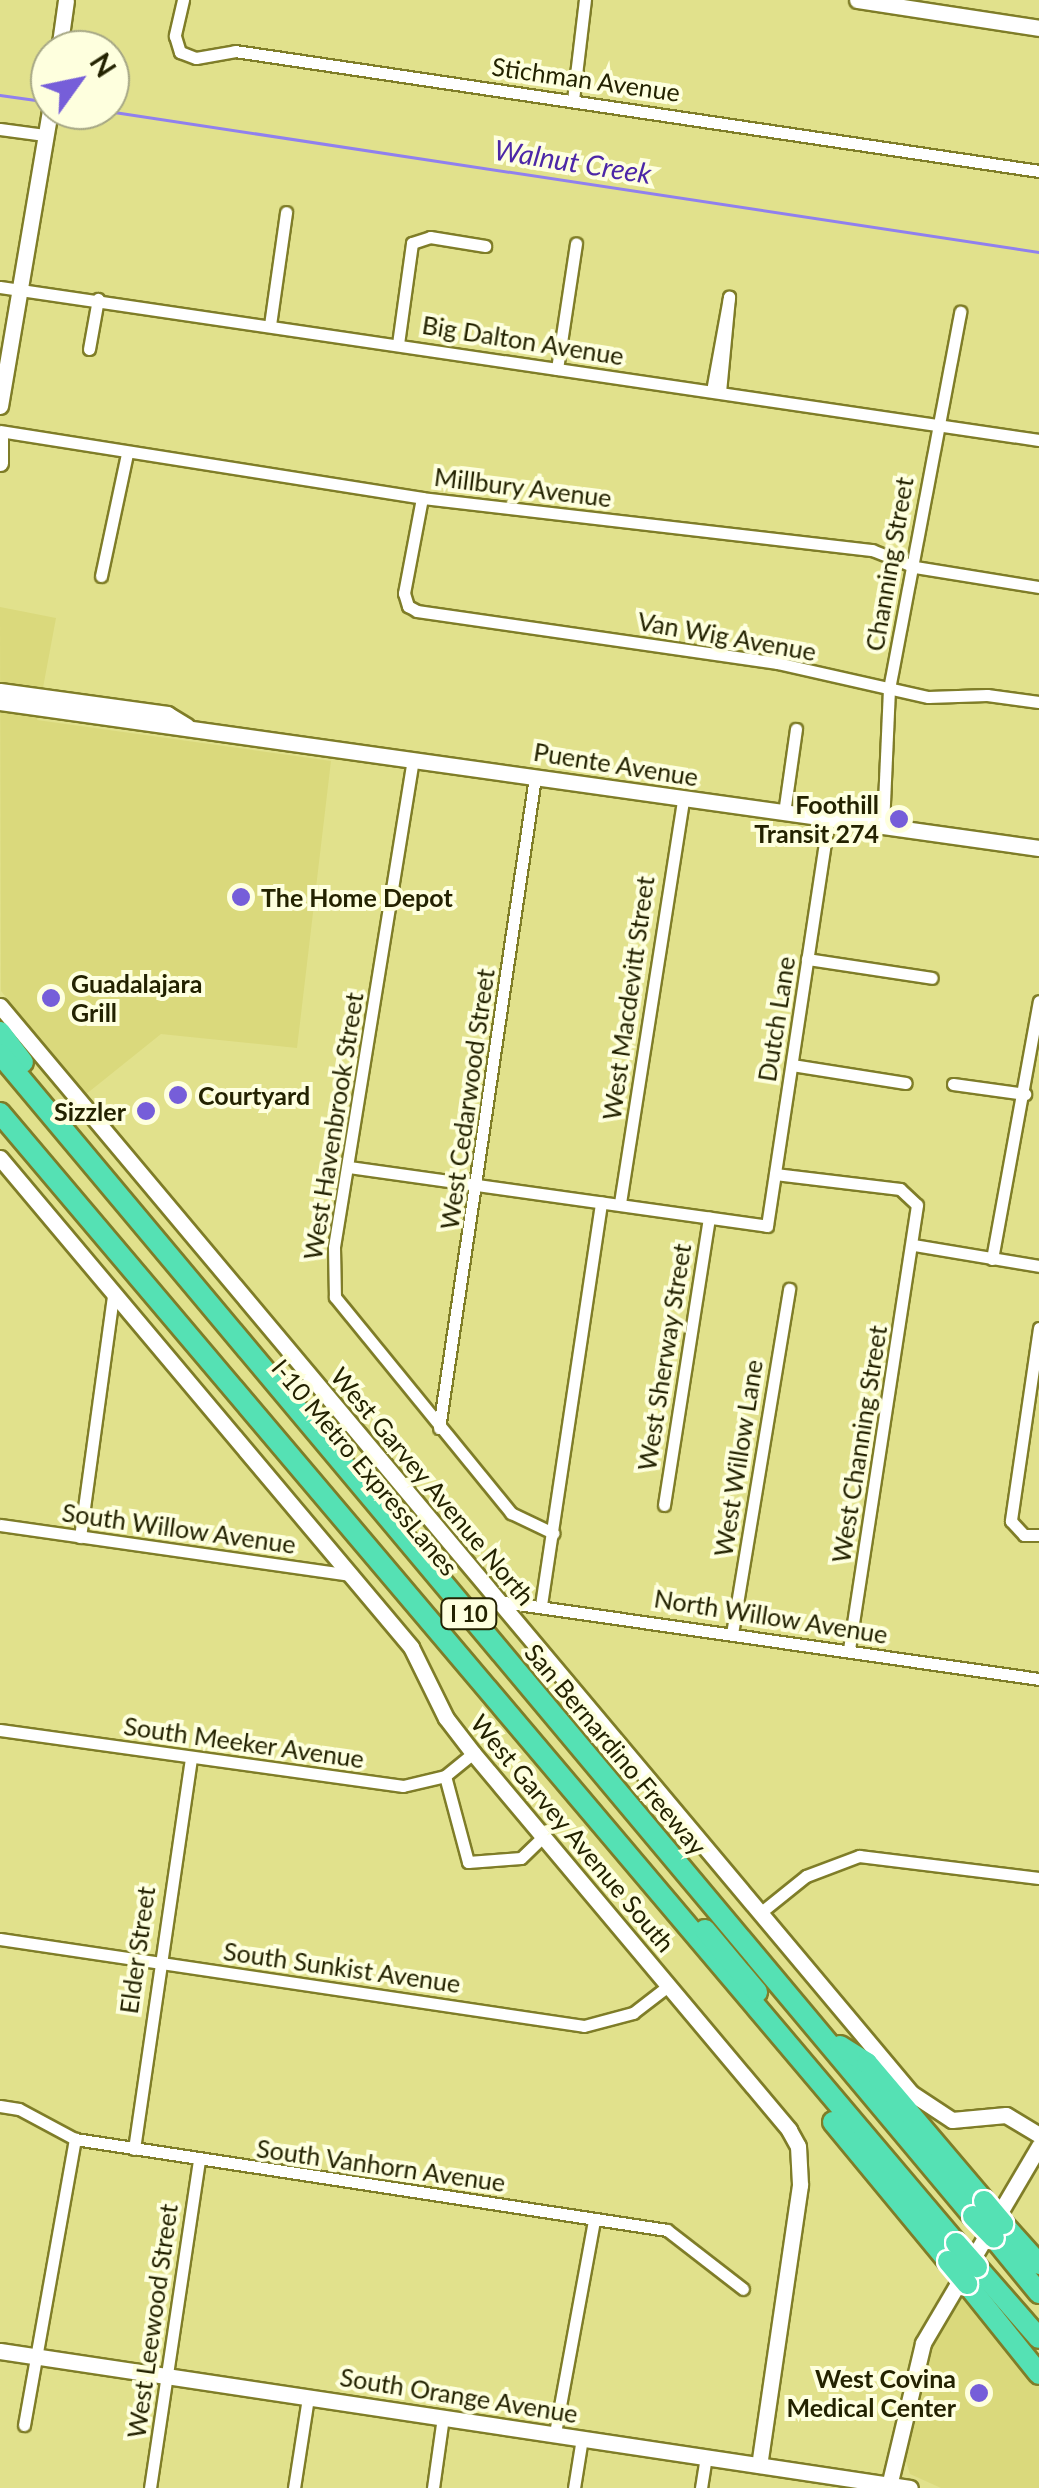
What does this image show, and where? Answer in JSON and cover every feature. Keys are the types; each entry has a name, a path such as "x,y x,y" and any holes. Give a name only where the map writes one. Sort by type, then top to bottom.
{"highway":[{"path":"0,1032 93,1148 113,1190"},
{"name":"San Bernardino Freeway","path":"0,1054 928,2162 979,2208"},
{"name":"I-10 Metro ExpressLanes","path":"0,1073 906,2149 928,2162"},
{"name":"I-10 Metro ExpressLanes","path":"0,1096 874,2131 896,2158 904,2183"},
{"name":"I 10","path":"0,1113 904,2183 972,2276 1039,2338"},
{"path":"722,1972 754,2028 952,2252"},
{"path":"826,2036 867,2063 998,2231 1039,2292"},
{"path":"998,2231 1039,2264"},
{"path":"972,2276 1039,2374"}],"street":[{"path":"61,30 66,0"},
{"name":"Stichman Avenue","path":"184,0 175,36 180,52 196,58 235,51 1039,171"},
{"path":"573,100 585,0"},
{"path":"857,0 1039,26"},
{"path":"0,128 30,124"},
{"path":"0,406 47,130"},
{"path":"270,325 286,212"},
{"path":"398,344 412,244 430,237 485,246"},
{"path":"557,369 576,243"},
{"name":"Big Dalton Avenue","path":"0,288 98,299 1039,440"},
{"path":"716,392 729,297 716,392"},
{"path":"89,348 98,299"},
{"name":"Channing Street","path":"882,826 889,690 915,567 935,426 960,312"},
{"path":"0,435 0,463"},
{"name":"Millbury Avenue","path":"0,435 422,498 872,550 915,567 1039,587"},
{"path":"102,576 127,454"},
{"name":"Van Wig Avenue","path":"422,498 404,592 408,606 777,663 889,690 1039,702"},
{"name":"Puente Avenue","path":"0,691 166,714 187,726"},
{"name":"Puente Avenue","path":"0,702 169,729 187,726 682,800 1039,848"},
{"path":"784,813 796,729"},
{"name":"West Havenbrook Street","path":"412,759 334,1247 335,1297 511,1513 552,1532"},
{"name":"West Cedarwood Street","path":"438,1428 478,1183 534,777"},
{"name":"West Macdevitt Street","path":"620,1203 682,800"},
{"name":"Dutch Lane","path":"709,1217 767,1226 829,818"},
{"path":"808,960 932,978"},
{"path":"992,1259 1039,1001"},
{"name":"West Garvey Avenue North","path":"0,1006 496,1601 932,2110 970,2123 1015,2118 1039,2135"},
{"path":"792,1065 906,1083"},
{"path":"952,1084 1025,1094"},
{"name":"West Garvey Avenue South","path":"0,1158 411,1647 446,1718 473,1753 798,2146 800,2185 759,2465"},
{"path":"349,1167 709,1217"},
{"path":"775,1174 910,1193 916,1205 914,1245 1039,1266"},
{"path":"542,1605 601,1202"},
{"name":"West Sherway Street","path":"664,1504 709,1217"},
{"name":"West Channing Street","path":"849,1651 914,1245"},
{"name":"West Willow Lane","path":"732,1634 789,1289"},
{"path":"80,1537 113,1295"},
{"path":"1039,1328 1032,1401 1012,1502 1016,1530 1039,1535"},
{"name":"South Willow Avenue","path":"0,1525 352,1576"},
{"name":"North Willow Avenue","path":"496,1601 1039,1679"},
{"name":"South Meeker Avenue","path":"0,1730 403,1786 444,1776 473,1753"},
{"name":"Elder Street","path":"134,2149 156,1963 192,1758"},
{"path":"444,1776 468,1862 521,1858 544,1837"},
{"path":"760,1913 806,1876 859,1856 1039,1878"},
{"name":"South Sunkist Avenue","path":"0,1939 584,2026 633,2013 668,1986"},
{"name":"South Vanhorn Avenue","path":"0,2106 19,2108 75,2139 680,2236 743,2289"},
{"path":"24,2425 75,2139"},
{"path":"889,2484 922,2342 1039,2146"},
{"name":"West Leewood Street","path":"150,2488 198,2161"},
{"path":"555,2434 594,2220"},
{"name":"South Orange Avenue","path":"0,2351 910,2488"},
{"path":"294,2488 308,2398"},
{"path":"433,2488 444,2417"},
{"path":"574,2488 582,2438"},
{"path":"701,2488 706,2457"}],"shaded area":[{"path":"0,607 56,618 37,720 331,761 297,1048 161,1034 85,1095 1,991"},
{"name":"West Covina Medical Center","path":"960,2295 1039,2387 1039,2488 941,2488 910,2474 905,2458 917,2398 937,2331"}],"waterway":[{"name":"Walnut Creek","path":"0,95 30,99"},
{"name":"Walnut Creek","path":"130,114 1039,252"}],"place":[{"name":"Foothill Transit 274","path":"899,819"},
{"name":"The Home Depot","path":"241,897"},
{"name":"Guadalajara Grill","path":"51,998"},
{"name":"Courtyard","path":"178,1095"},
{"name":"Sizzler","path":"146,1111"},
{"name":"West Covina Medical Center","path":"979,2393"}]}
